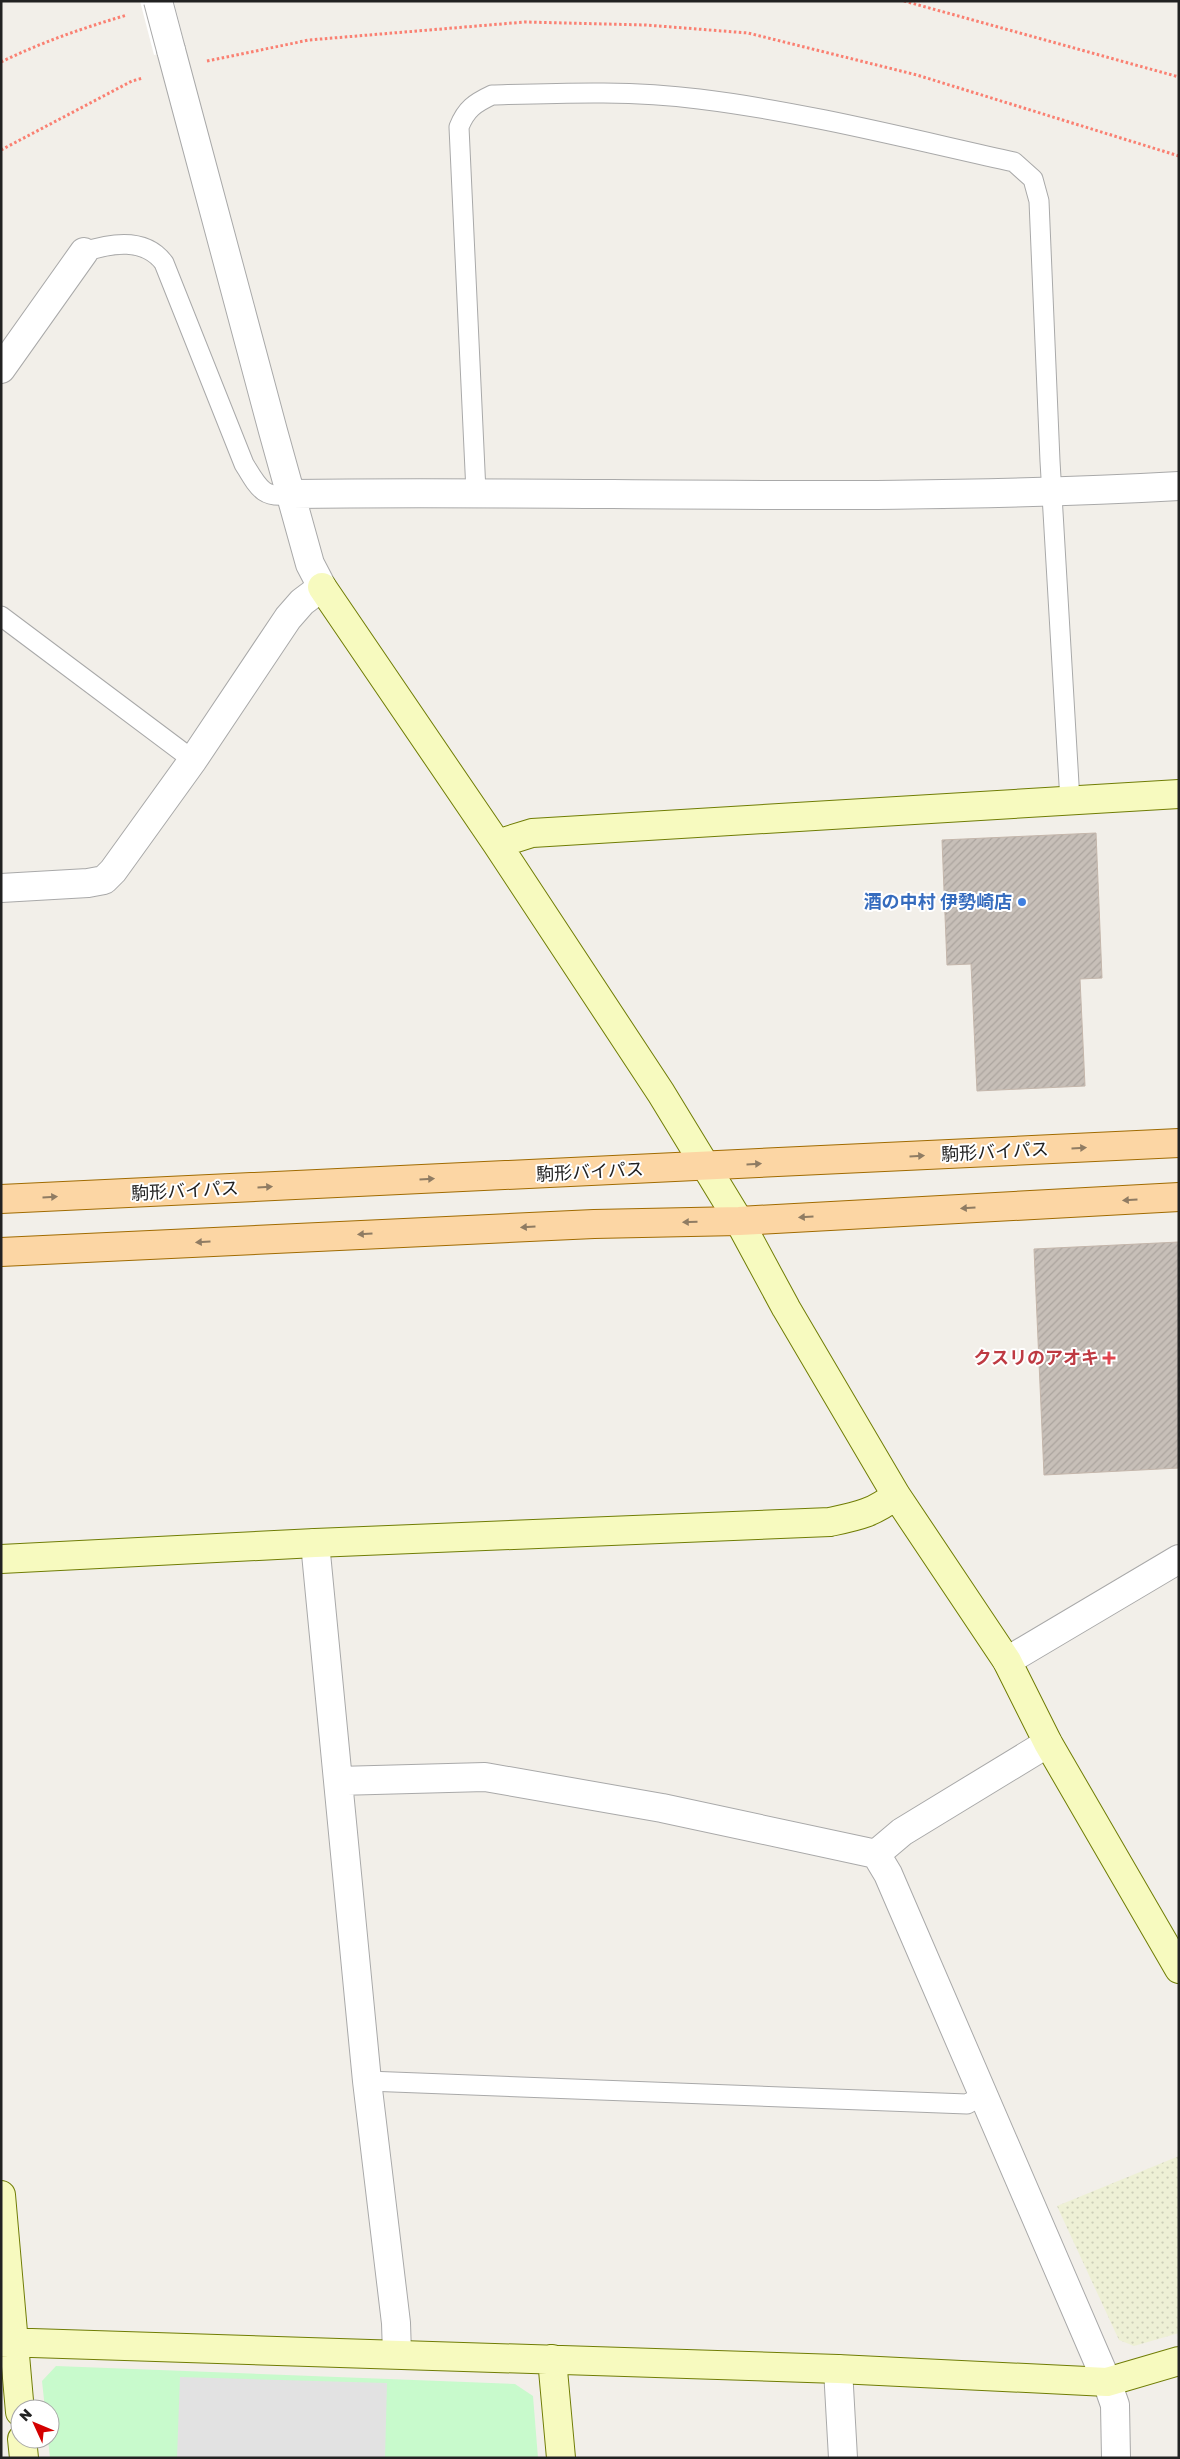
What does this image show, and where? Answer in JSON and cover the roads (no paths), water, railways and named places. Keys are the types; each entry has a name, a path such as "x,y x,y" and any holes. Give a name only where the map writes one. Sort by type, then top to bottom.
{"main road":[{"name":"駒形バイパス","path":"1,1199 1179,1143"},
{"path":"1,1252 594,1224 739,1221 1179,1197"}],"street":[{"path":"158,1 310,564 322,587 497,844 661,1093 739,1221 786,1308 896,1495 1007,1661 1048,1743 1179,1969"},
{"path":"1,370 84,252"},
{"path":"292,494 476,492 901,495 1053,493 1179,486"},
{"path":"1,888 88,883 104,880 113,871 193,760 288,618 302,602 322,587"},
{"path":"497,844 532,833 1179,794"},
{"path":"1,1559 315,1543 830,1522 860,1516 879,1509 896,1495"},
{"path":"315,1543 367,2080 396,2323 397,2354"},
{"path":"1007,1661 1179,1559"},
{"path":"876,1854 902,1832 1048,1743"},
{"path":"338,1781 485,1777 662,1808 876,1854 888,1874 1107,2382 1115,2405 1116,2458"},
{"path":"1,2195 8,2342 18,2399"},
{"path":"8,2342 838,2369 1107,2382 1179,2361"},
{"path":"552,2359 561,2458"},
{"path":"838,2369 843,2458"}],"lane":[{"path":"476,492 459,127 465,112 477,102 492,95 603,92 698,99 772,110 1014,162 1033,178 1039,201 1070,801"},
{"path":"84,252 107,245 121,244 144,246 156,252 164,263 244,464 256,484 268,495 278,497 292,494"},
{"path":"1,616 193,760"},
{"path":"367,2080 967,2104 984,2095"}],"place":[{"name":"酒の中村 伊勢崎店","path":"1022,902"},
{"name":"クスリのアオキ","path":"1109,1358"}]}
